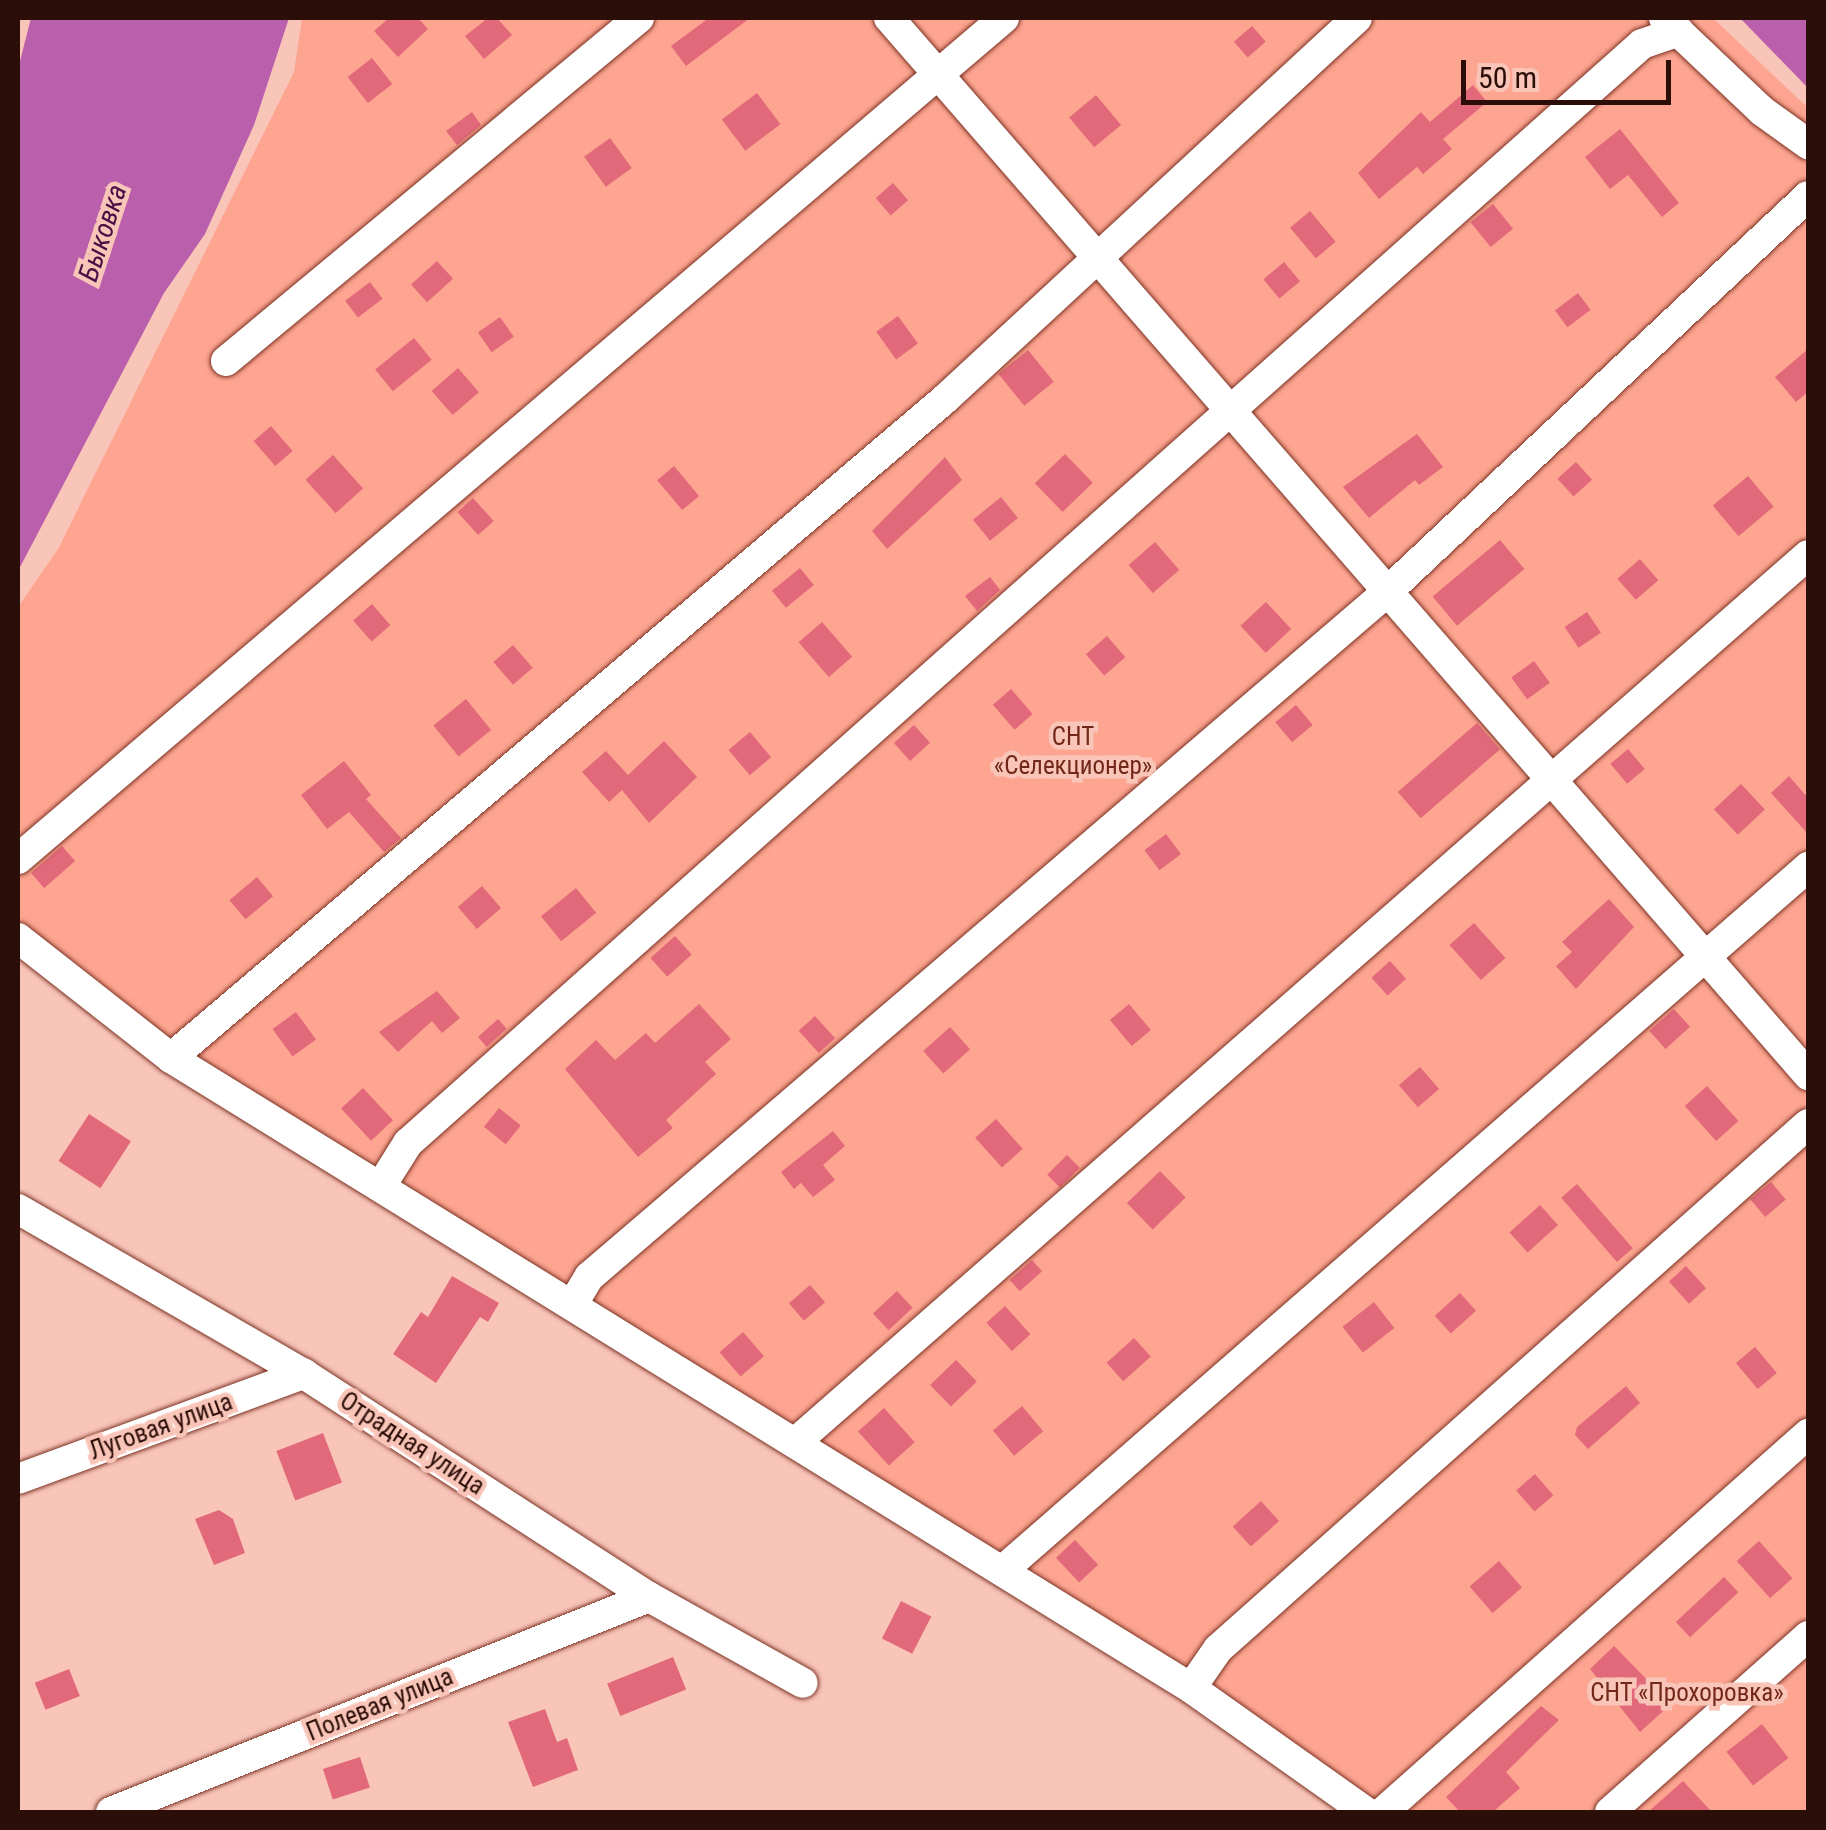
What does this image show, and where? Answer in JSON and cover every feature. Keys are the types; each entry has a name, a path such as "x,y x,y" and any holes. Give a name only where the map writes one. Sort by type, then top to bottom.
{"lane":[{"path":"226,361 640,18"},
{"path":"888,18 1229,415 1808,1075"},
{"path":"18,859 1004,18"},
{"path":"172,1058 945,399 1357,18"},
{"path":"381,1186 408,1143 1642,44 1671,24 1762,111 1808,144"},
{"path":"574,1302 588,1277 1386,593 1808,196"},
{"path":"797,1440 1808,555"},
{"path":"1003,1570 1808,867"},
{"path":"18,938 172,1058 574,1302 1191,1688 1366,1812"},
{"path":"1191,1688 1218,1649 1808,1124"},
{"name":"Отрадная улица","path":"18,1210 304,1374 649,1597 803,1682"},
{"name":"Луговая улица","path":"18,1480 304,1374"},
{"path":"1383,1812 1808,1434"},
{"name":"Полевая улица","path":"110,1812 649,1597"},
{"path":"1610,1812 1808,1636"}],"green space":[{"name":"СНТ «Селекционер»","path":"302,18 1713,18 1808,108 1808,1812 1370,1812 18,944 18,607 58,549 294,72"}],"water":[{"name":"Быковка","path":"31,18 289,18 254,125 205,234 164,293 18,571 18,69"},
{"path":"1740,18 1808,18 1808,88"}],"building":[{"path":"389,18 418,18 428,29 398,57 374,31"},
{"path":"488,18 497,18 512,35 484,59 465,36"},
{"path":"709,18 750,18 686,66 671,46"},
{"path":"1252,26 1266,42 1248,58 1234,42"},
{"path":"372,58 392,84 368,103 348,77"},
{"path":"1473,85 1487,102 1443,139 1452,149 1423,174 1417,167 1379,199 1358,173 1421,112 1430,122"},
{"path":"757,93 780,124 745,151 722,119"},
{"path":"1096,95 1121,125 1094,147 1069,117"},
{"path":"472,112 481,125 457,145 446,131"},
{"path":"1620,129 1679,203 1662,217 1628,175 1610,189 1585,157"},
{"path":"610,138 632,168 606,187 584,157"},
{"path":"893,183 908,200 891,215 876,198"},
{"path":"1493,204 1513,229 1491,247 1470,222"},
{"path":"1310,211 1336,242 1316,258 1290,228"},
{"path":"437,261 453,279 427,302 411,284"},
{"path":"1284,262 1300,281 1279,299 1263,279"},
{"path":"370,282 383,299 358,317 345,301"},
{"path":"1578,293 1591,310 1567,327 1555,310"},
{"path":"898,316 918,344 896,359 876,332"},
{"path":"500,317 514,337 492,352 478,332"},
{"path":"414,338 432,360 393,391 375,369"},
{"path":"1808,349 1808,392 1796,402 1775,377"},
{"path":"1028,350 1054,382 1024,406 998,374"},
{"path":"458,368 479,392 453,415 432,391"},
{"path":"271,426 293,451 275,466 254,441"},
{"path":"1417,434 1443,467 1419,485 1415,480 1369,518 1343,487"},
{"path":"1065,454 1093,483 1063,512 1035,483"},
{"path":"333,455 363,488 336,513 306,480"},
{"path":"945,457 962,480 887,549 872,531"},
{"path":"1576,462 1592,480 1573,497 1557,479"},
{"path":"674,466 699,496 682,510 657,480"},
{"path":"1748,476 1774,507 1738,536 1713,506"},
{"path":"1001,497 1018,518 990,541 973,520"},
{"path":"473,498 494,521 478,535 457,512"},
{"path":"1500,540 1524,569 1457,626 1433,597"},
{"path":"1155,542 1179,570 1153,593 1129,565"},
{"path":"1640,559 1658,580 1636,600 1617,579"},
{"path":"800,568 814,585 786,608 772,591"},
{"path":"990,577 1000,590 977,611 965,596"},
{"path":"1266,602 1291,629 1266,653 1240,626"},
{"path":"372,604 390,625 372,642 353,620"},
{"path":"1587,612 1601,633 1579,648 1565,627"},
{"path":"822,622 852,657 829,677 799,642"},
{"path":"1107,636 1125,657 1104,676 1086,654"},
{"path":"513,645 533,668 513,685 493,662"},
{"path":"1534,661 1550,683 1527,699 1511,677"},
{"path":"1011,689 1033,714 1015,730 993,705"},
{"path":"466,699 491,730 459,757 433,725"},
{"path":"1296,705 1313,725 1292,742 1275,722"},
{"path":"1477,723 1500,749 1421,818 1398,792"},
{"path":"914,725 930,743 910,761 894,743"},
{"path":"750,732 771,757 750,775 729,750"},
{"path":"664,741 697,777 649,823 622,790 609,802 582,772 606,751 628,775"},
{"path":"1628,749 1645,769 1627,784 1610,764"},
{"path":"344,761 371,795 366,799 401,838 384,852 349,812 327,829 301,795"},
{"path":"1789,776 1808,798 1808,834 1771,793"},
{"path":"1741,784 1765,810 1738,835 1714,809"},
{"path":"1166,834 1181,854 1159,870 1144,850"},
{"path":"62,846 75,861 44,888 31,873"},
{"path":"257,877 273,896 245,919 229,900"},
{"path":"482,886 501,908 477,929 458,907"},
{"path":"576,888 596,913 561,941 541,916"},
{"path":"1609,899 1634,927 1576,989 1556,966 1572,952 1562,942"},
{"path":"1474,923 1505,958 1481,980 1449,945"},
{"path":"675,936 692,955 667,977 650,958"},
{"path":"1390,961 1406,979 1387,996 1371,978"},
{"path":"437,991 460,1018 442,1033 432,1021 398,1052 379,1032"},
{"path":"699,1004 731,1039 705,1062 716,1074 666,1120 673,1128 638,1157 565,1069 596,1040 615,1060 646,1033 655,1043"},
{"path":"1129,1004 1151,1030 1132,1046 1110,1020"},
{"path":"1674,1009 1690,1027 1666,1049 1649,1031"},
{"path":"296,1012 316,1040 293,1057 273,1029"},
{"path":"815,1016 835,1038 819,1053 799,1031"},
{"path":"498,1019 507,1029 487,1047 478,1037"},
{"path":"950,1027 970,1049 943,1073 923,1051"},
{"path":"1420,1067 1439,1089 1418,1107 1399,1085"},
{"path":"1707,1086 1738,1121 1716,1141 1685,1106"},
{"path":"363,1088 393,1120 371,1141 341,1108"},
{"path":"499,1108 521,1126 506,1144 484,1127"},
{"path":"89,1114 131,1141 100,1188 59,1161"},
{"path":"996,1119 1023,1149 1002,1167 975,1138"},
{"path":"833,1131 845,1146 823,1165 835,1180 813,1197 801,1183 794,1189 781,1172"},
{"path":"1067,1155 1080,1168 1060,1188 1047,1175"},
{"path":"1160,1171 1186,1198 1153,1230 1127,1203"},
{"path":"1771,1182 1786,1200 1765,1217 1750,1199"},
{"path":"1577,1184 1633,1248 1617,1262 1561,1198"},
{"path":"1540,1205 1558,1225 1528,1252 1510,1232"},
{"path":"1032,1260 1042,1271 1020,1291 1010,1280"},
{"path":"1686,1266 1706,1288 1689,1304 1669,1281"},
{"path":"452,1276 499,1303 488,1322 480,1317 436,1383 393,1354 421,1312 428,1317"},
{"path":"810,1285 825,1302 804,1321 789,1303"},
{"path":"897,1291 913,1308 889,1330 873,1314"},
{"path":"1460,1293 1476,1311 1451,1334 1435,1316"},
{"path":"1374,1302 1394,1328 1363,1353 1342,1327"},
{"path":"1005,1306 1030,1334 1012,1351 986,1323"},
{"path":"743,1332 764,1356 741,1376 720,1352"},
{"path":"1134,1338 1151,1357 1123,1381 1107,1363"},
{"path":"1755,1347 1777,1373 1758,1389 1736,1363"},
{"path":"956,1360 977,1382 951,1407 930,1385"},
{"path":"1626,1386 1640,1403 1588,1449 1575,1435 1577,1427"},
{"path":"1022,1406 1043,1431 1014,1456 993,1430"},
{"path":"884,1408 915,1442 889,1466 858,1431"},
{"path":"323,1433 342,1482 295,1500 276,1451"},
{"path":"1535,1474 1553,1495 1535,1512 1516,1490"},
{"path":"1261,1501 1279,1521 1251,1546 1233,1526"},
{"path":"219,1510 233,1519 245,1553 214,1565 195,1519"},
{"path":"1075,1540 1098,1565 1079,1583 1056,1558"},
{"path":"1759,1541 1792,1578 1770,1598 1737,1561"},
{"path":"1499,1561 1522,1587 1493,1613 1470,1587"},
{"path":"1724,1577 1738,1592 1690,1637 1676,1622"},
{"path":"901,1601 931,1616 912,1654 882,1638"},
{"path":"1614,1646 1671,1704 1640,1732 1590,1669"},
{"path":"673,1657 686,1689 620,1716 607,1684"},
{"path":"69,1669 80,1696 46,1710 35,1683"},
{"path":"1541,1706 1559,1720 1506,1772 1520,1788 1493,1812 1460,1812 1446,1797"},
{"path":"545,1709 557,1742 567,1738 578,1770 533,1787 508,1722"},
{"path":"1762,1724 1788,1758 1753,1786 1727,1752"},
{"path":"360,1757 370,1787 333,1799 323,1769"},
{"path":"1683,1781 1712,1812 1648,1812"}],"park label":[{"name":"СНТ «Прохоровка»","path":"1687,1693"}]}
